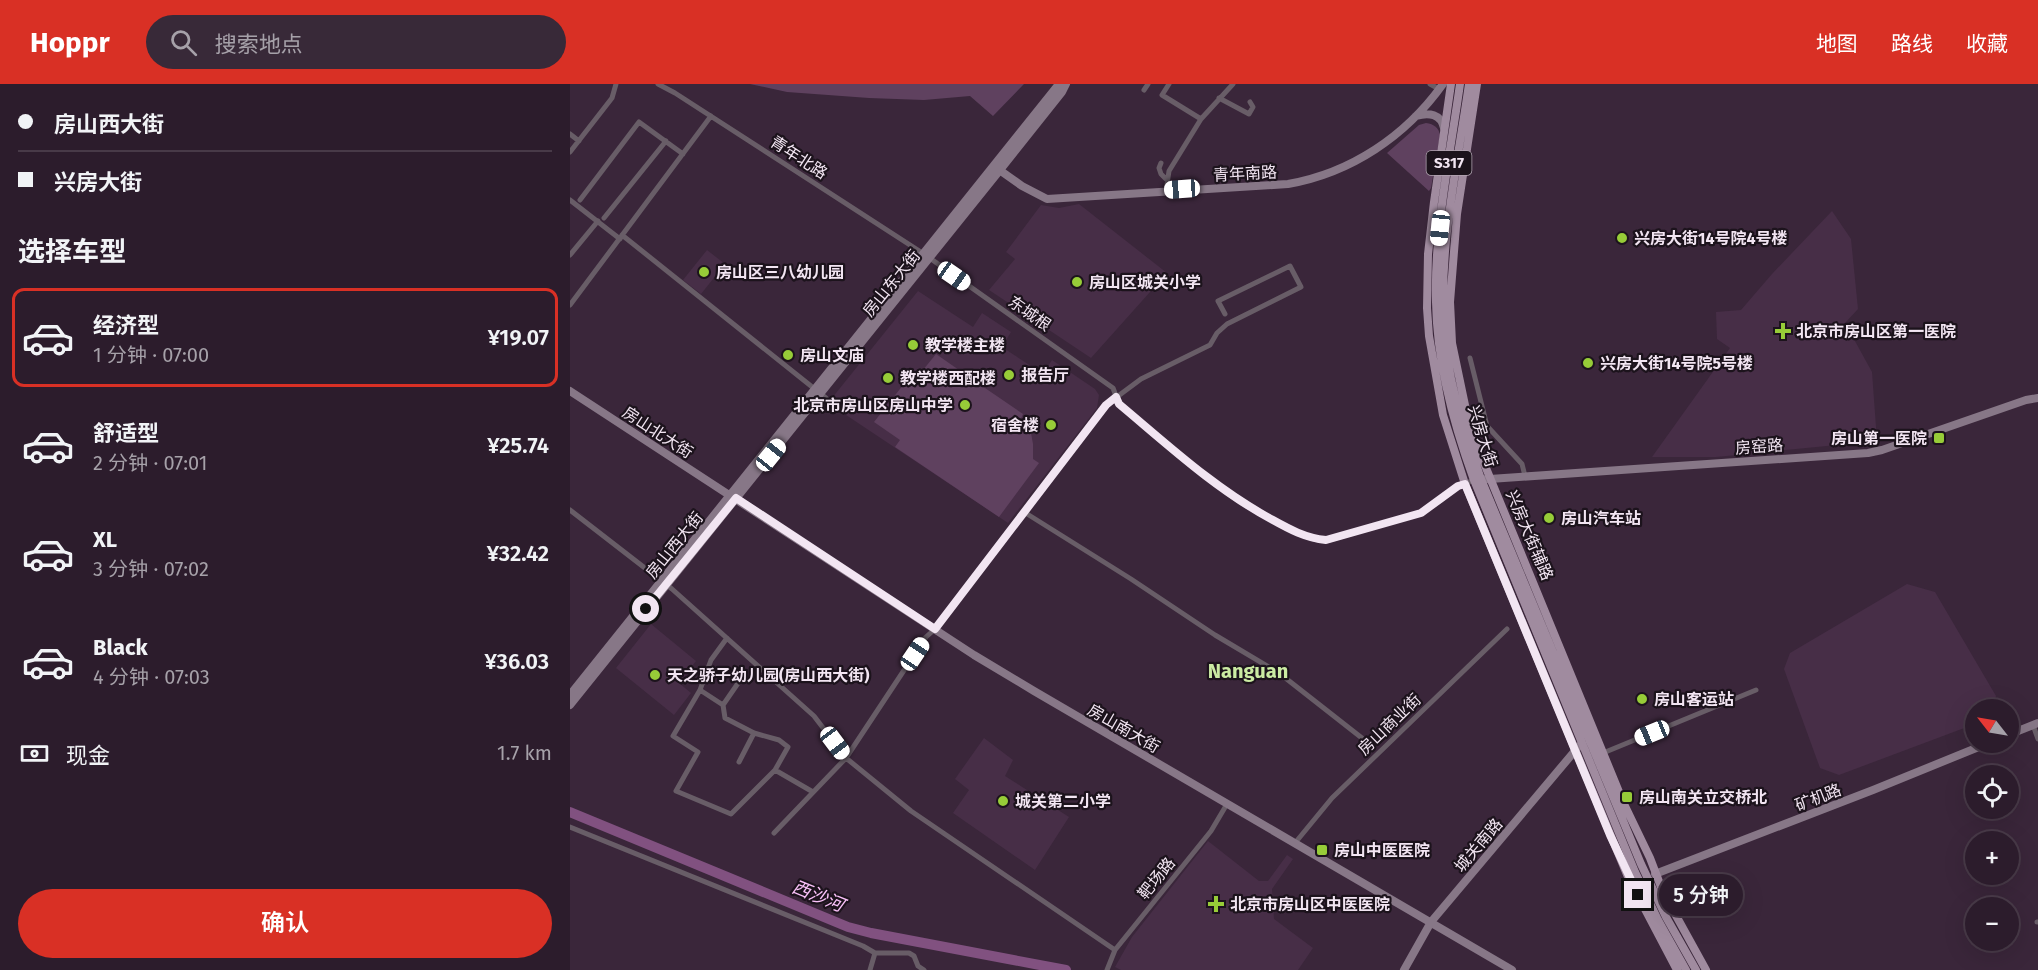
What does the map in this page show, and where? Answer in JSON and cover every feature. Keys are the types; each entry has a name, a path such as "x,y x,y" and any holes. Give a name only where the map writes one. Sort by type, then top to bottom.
{"main road":[{"name":"房山东大街","path":"997,168 1059,84"},
{"name":"房山东大街","path":"733,497 821,394 927,256 997,168 1062,92 1066,84"},
{"name":"兴房大街","path":"1451,84 1433,207 1428,254 1427,308 1432,353 1446,424 1477,480 1517,565 1641,864 1696,970"},
{"name":"兴房大街","path":"1460,84 1439,243 1436,302 1438,346 1443,372 1464,432 1477,480 1575,751 1628,877 1683,969"},
{"name":"兴房大街","path":"1454,405 1446,347 1443,303 1444,259 1466,102 1474,85"},
{"name":"兴房大街辅路","path":"1474,85 1457,219 1450,302 1452,344 1470,429 1477,480 1520,553 1663,892 1707,970"},
{"name":"青年南路","path":"997,168 1027,189 1047,199 1288,184 1317,178 1369,155 1415,116 1441,87"},
{"path":"1415,116 1428,113 1436,116 1442,122 1444,134"},
{"path":"1433,207 1439,243"},
{"path":"1432,353 1443,372"},
{"name":"房山北大街","path":"570,391 733,497"},
{"name":"房窑路","path":"1477,480 1868,453 2038,398"},
{"path":"1446,424 1454,405 1467,416"},
{"name":"兴房大街","path":"1477,480 1635,872 1683,969"},
{"name":"房山西大街","path":"570,705 733,497"},
{"name":"房山南大街","path":"733,497 1034,691 1512,970"},
{"path":"1517,565 1520,553"},
{"name":"房山西大街","path":"570,695 665,582"},
{"path":"2019,731 2036,724"},
{"name":"城关南路","path":"1404,970 1431,922 1582,743"},
{"name":"矿机路","path":"1655,874 1965,752"},
{"path":"1624,804 1625,824"},
{"path":"1641,864 1663,892"}],"street":[{"path":"570,153 612,98 616,84"},
{"name":"青年北路","path":"658,84 927,256"},
{"path":"1144,90 1148,84"},
{"path":"1169,84 1162,95 1201,119"},
{"path":"1166,190 1169,171 1201,119 1233,84"},
{"path":"1430,84 1441,87"},
{"path":"1219,98 1249,114 1252,107 1250,102"},
{"path":"570,305 711,116"},
{"path":"580,200 639,122 683,154"},
{"path":"570,134 579,141"},
{"path":"570,255 666,141"},
{"path":"1161,163 1159,168 1161,174 1167,181"},
{"path":"570,200 601,220 821,394"},
{"name":"东城根","path":"927,256 1113,388 1119,404 1212,482 1241,503 1312,539 1326,540 1421,513 1458,486 1477,480"},
{"path":"774,833 846,758 926,637 935,629 1106,405 1140,379 1210,345 1217,333 1227,324 1301,287 1290,266 1218,301 1225,314"},
{"path":"1470,358 1487,426 1522,464 1525,476"},
{"path":"570,510 665,582 814,716 846,758 911,811 1115,950"},
{"path":"1024,513 1279,673 1367,742"},
{"name":"房山商业街","path":"1295,843 1332,798 1507,628"},
{"path":"700,690 723,705 726,718 754,733 779,740 788,747 776,770 731,814 676,791 698,752 673,736 700,690 711,660 728,638"},
{"path":"723,705 743,676"},
{"path":"1603,753 1756,690"},
{"path":"2036,724 2038,739"},
{"path":"739,762 754,733"},
{"path":"776,770 813,792"},
{"name":"靶场路","path":"1107,968 1115,950 1211,831 1227,804"},
{"path":"570,827 863,946 875,953 914,956 918,966 924,970"},
{"path":"870,970 875,953"}],"shaded area":[{"path":"750,84 1024,84 993,116 970,96 924,100 869,98 787,92"},
{"path":"1426,123 1436,127 1440,135 1429,191 1387,153 1419,125"},
{"name":"房山区城关小学","path":"1079,204 1167,273 1091,358 989,290 1015,259 1006,252 1041,205 1059,208"},
{"name":"北京市房山区第一医院","path":"1832,211 1851,239 1858,309 1845,323 1872,372 1877,441 1716,457 1652,457 1730,348 1717,339 1716,312 1741,310"},
{"name":"房山区三八幼儿园","path":"707,250 725,264 701,294 683,280"},
{"name":"北京市房山区房山中学","path":"918,291 973,327 982,313 1011,332 1002,347 1040,372 1044,372 1052,360 1095,389 1099,395 1097,408 1008,523 828,403"},
{"path":"936,354 959,370 956,376 959,378 963,373 1023,414 1020,421 1023,423 1027,417 1035,425 1031,433 1033,459 1039,463 999,517 895,447 900,440 874,422 907,380 923,370"},
{"path":"1907,584 1935,592 1996,696 1995,699 1965,699 1965,728 1839,775 1820,768 1784,669 1790,653"},
{"name":"天之骄子幼儿园(房山西大街)","path":"651,624 696,661 679,683 691,693 674,715 616,668"},
{"name":"城关第二小学","path":"984,738 1013,760 1005,776 1069,817 1035,870 953,813 969,790 955,779"},
{"name":"北京市房山区中医医院","path":"1208,841 1259,881 1268,881 1287,855 1293,859 1272,889 1274,919 1313,948 1298,970 1121,970 1115,967 1132,937"}],"waterway":[{"name":"西沙河","path":"570,812 848,927 1066,970"}],"place":[{"name":"兴房大街14号院4号楼","path":"1622,238"},
{"name":"房山区三八幼儿园","path":"704,272"},
{"name":"房山区城关小学","path":"1077,282"},
{"name":"北京市房山区第一医院","path":"1783,331"},
{"name":"教学楼主楼","path":"913,345"},
{"name":"房山文庙","path":"788,355"},
{"name":"兴房大街14号院5号楼","path":"1588,363"},
{"name":"报告厅","path":"1009,375"},
{"name":"教学楼西配楼","path":"888,378"},
{"name":"北京市房山区房山中学","path":"965,405"},
{"name":"宿舍楼","path":"1051,425"},
{"name":"房山第一医院","path":"1939,438"},
{"name":"房山汽车站","path":"1549,518"},
{"name":"天之骄子幼儿园(房山西大街)","path":"655,675"},
{"name":"房山客运站","path":"1642,699"},
{"name":"房山南关立交桥北","path":"1627,797"},
{"name":"城关第二小学","path":"1003,801"},
{"name":"房山中医医院","path":"1322,850"},
{"name":"北京市房山区中医医院","path":"1216,904"}],"district":[{"name":"Nanguan","path":"1248,671"}],"route":[{"path":"646,609 736,498 935,629 1106,405 1116,397 1119,404 1212,482 1241,503 1312,539 1326,540 1421,513 1458,486 1465,484 1610,835 1638,895"}]}
